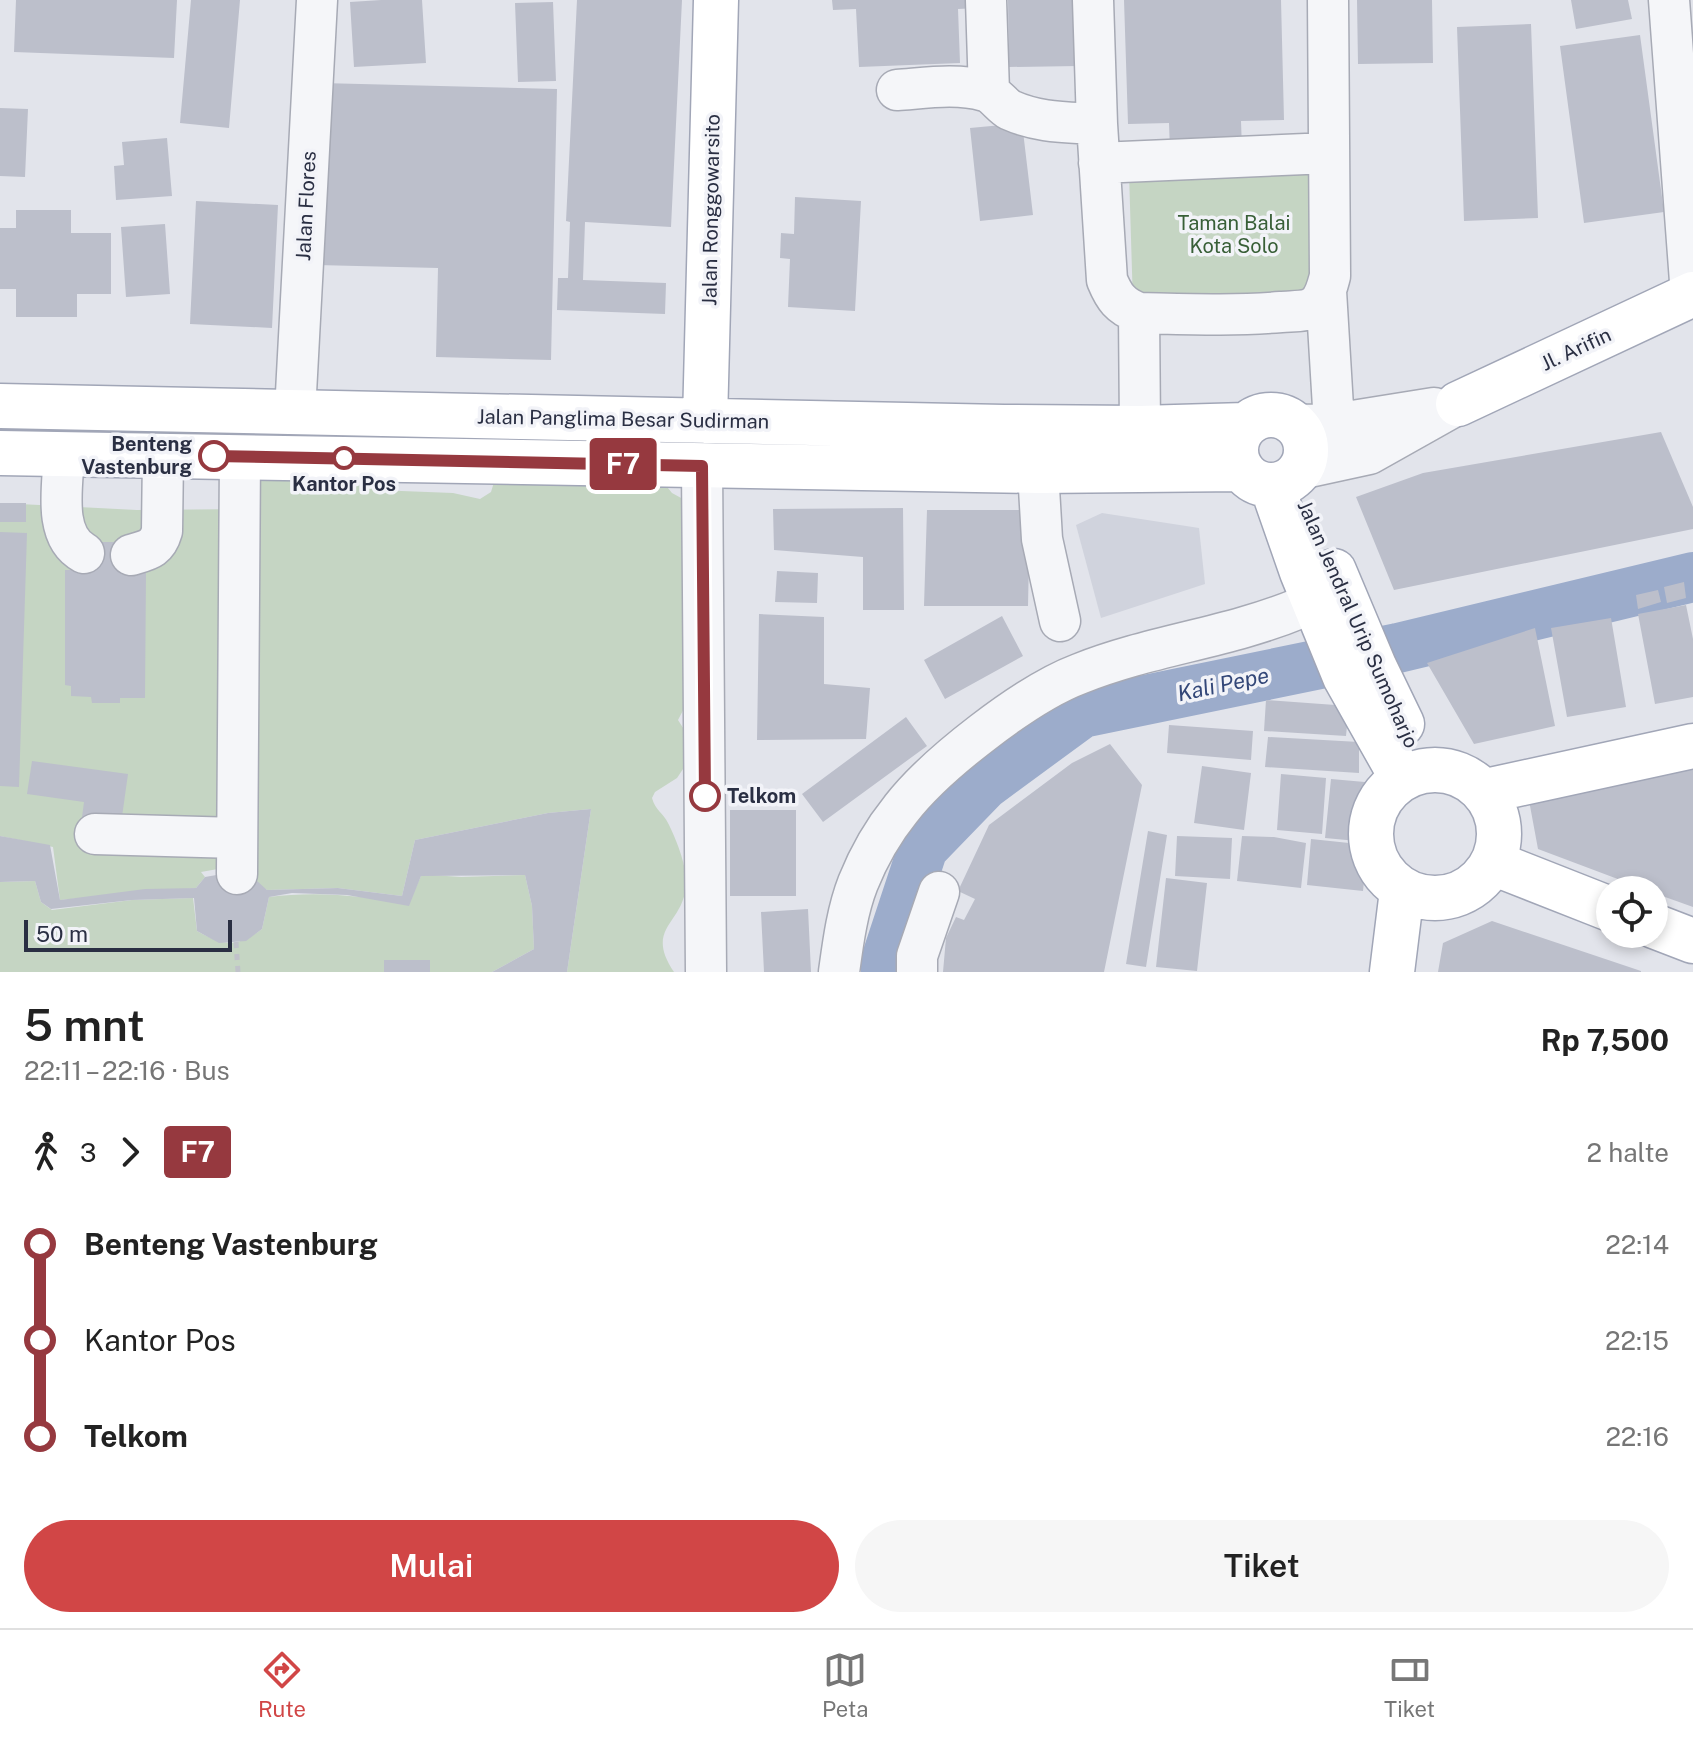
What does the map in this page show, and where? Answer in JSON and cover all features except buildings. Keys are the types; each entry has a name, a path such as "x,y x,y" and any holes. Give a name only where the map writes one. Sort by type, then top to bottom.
{"main road":[{"name":"Jalan Ronggowarsito","path":"705,421 716,0"},
{"name":"Jl. Arifin","path":"1458,404 1692,295"},
{"name":"Jalan Panglima Besar Sudirman","path":"0,406 1140,428 1246,425 1265,415 1276,415 1315,424"},
{"path":"0,453 1277,475 1305,446 1315,424"},
{"path":"1246,425 1236,445 1236,458 1277,475"},
{"name":"Jalan Jendral Urip Sumoharjo","path":"1277,475 1311,582 1412,774"},
{"path":"1486,791 1693,746"},
{"path":"1439,770 1456,773 1486,791 1499,826 1499,845 1493,863 1481,880 1464,893 1443,899 1422,898 1402,891 1387,878 1376,862 1371,843 1371,824 1377,806 1387,790 1412,774 1439,770"},
{"path":"1493,863 1596,903"},
{"path":"1392,972 1402,891"},
{"path":"1668,931 1693,941"}],"street":[{"name":"Jalan Flores","path":"295,412 317,0"},
{"path":"986,0 989,92"},
{"path":"1093,0 1107,280 1114,297 1126,308 1139,313 1250,315 1313,308 1326,291"},
{"path":"1328,0 1330,276 1326,291 1315,424 1458,404"},
{"path":"1669,0 1692,295"},
{"path":"897,90 943,87 989,92 1004,107 1028,118 1044,122 1097,124"},
{"path":"1099,163 1329,153"},
{"path":"1139,313 1140,428"},
{"path":"1277,475 1369,454 1458,404"},
{"path":"64,454 63,519 66,533 84,553"},
{"path":"131,555 153,548 159,542 162,531 163,456"},
{"path":"95,834 237,856 240,456"},
{"path":"702,466 706,972"},
{"path":"1038,471 1042,539 1060,621"},
{"path":"839,972 858,883 883,835 900,809 920,788 979,736 1041,692 1077,674 1162,648 1261,624 1311,582"},
{"path":"917,972 917,956 939,892"}],"path":[{"path":"236,942 238,972"}],"shaded area":[{"path":"1102,513 1199,528 1205,584 1101,618 1076,525"}],"green space":[{"name":"Taman Balai Kota Solo","path":"1312,169 1318,295 1133,304 1129,173"},
{"path":"259,471 374,480 372,486 376,490 453,493 480,499 491,492 495,479 663,482 672,493 683,499 690,697 678,720 685,731 685,766 677,778 655,792 652,798 674,836 686,875 680,907 664,934 666,957 674,972 567,972 591,809 548,813 415,840 402,896 338,888 267,890 229,867 201,872 205,877 196,888 60,900 53,847 0,836 0,503 137,510 249,509"},
{"path":"525,875 532,906 534,949 492,972 0,972 0,882 35,881 41,902 52,910 132,900 193,898 197,931 230,943 262,929 269,897 339,895 408,905 421,876"}],"waterway":[{"name":"Kali Pepe","path":"886,972 886,960 923,848 984,785 1082,713 1398,648 1693,577"}],"bus line":[{"name":"F7","path":"214,456 702,466 705,796"}],"place":[{"name":"Benteng Vastenburg","path":"214,456"},
{"name":"Kantor Pos","path":"344,458"},
{"name":"Telkom","path":"705,796"}]}
